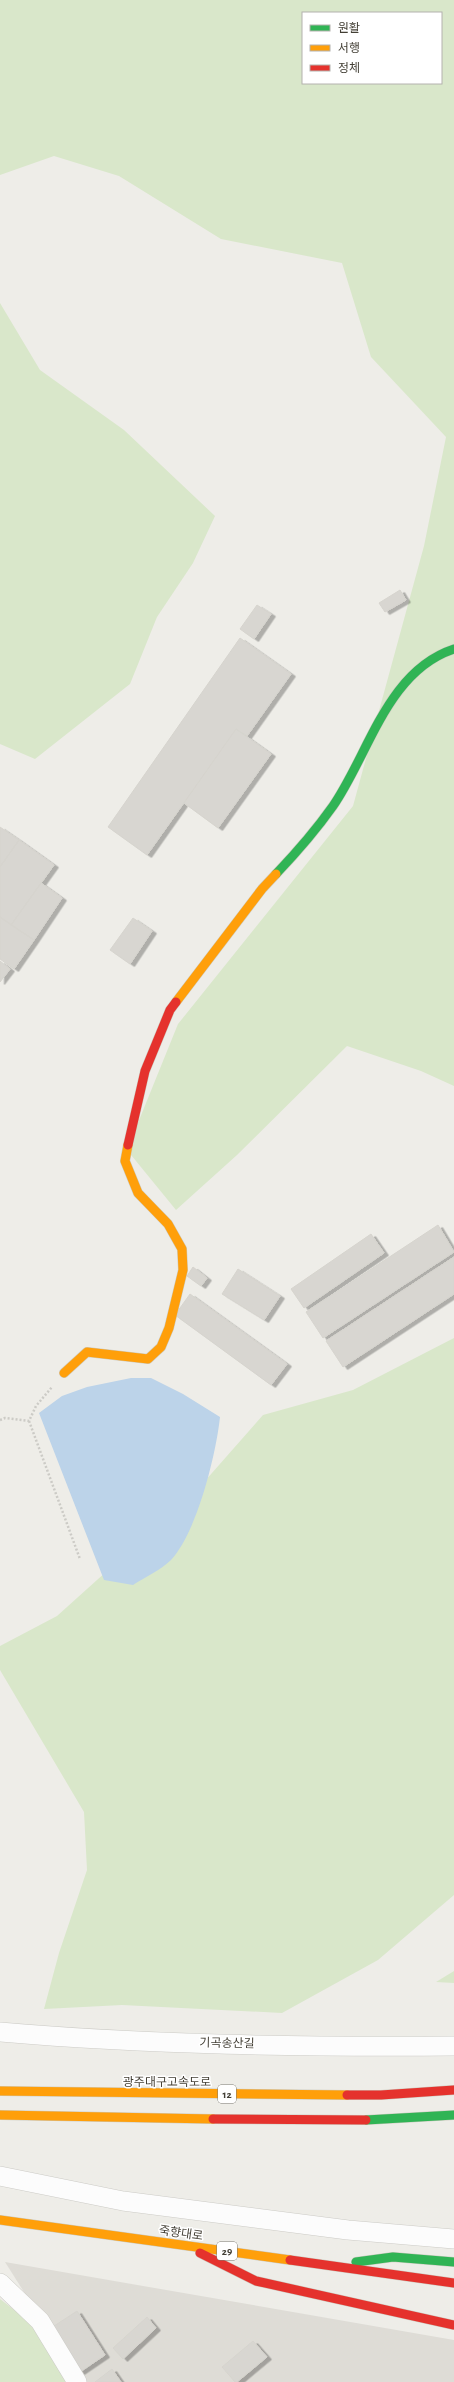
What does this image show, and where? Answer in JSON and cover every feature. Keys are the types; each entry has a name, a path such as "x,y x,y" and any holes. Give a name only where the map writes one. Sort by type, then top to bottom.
{"main road":[{"path":"64,1373 87,1352 148,1358 161,1347 169,1328 183,1270 182,1249 168,1224 138,1193 125,1161 145,1072 170,1010 262,889 288,862 333,806 395,695 415,672 445,652 454,648"},
{"name":"광주대구고속도로","path":"0,2091 381,2095 454,2090"},
{"name":"12","path":"0,2115 268,2120 378,2120 454,2115"},
{"name":"죽향대로","path":"0,2220 454,2283"},
{"path":"185,2246 256,2281 454,2325"},
{"path":"327,2265 393,2257 454,2262"}],"street":[{"name":"기곡송산길","path":"0,2032 77,2039 362,2046 454,2046"},
{"path":"0,2176 124,2200 348,2230 454,2240"},
{"path":"0,2283 40,2321 77,2382"}],"path":[{"path":"64,1373 36,1406 29,1421 80,1559"},
{"path":"0,1420 5,1418 29,1421"}],"shaded area":[{"path":"5,2262 454,2340 454,2382 81,2382"}],"green space":[{"path":"0,0 454,0 454,1086 421,1071 347,1046 237,1155 176,1210 127,1150 178,1024 353,806 424,546 446,437 371,357 342,263 221,239 119,176 54,156 0,175"},
{"path":"0,303 40,370 124,430 215,516 193,563 157,617 130,684 35,759 0,744"},
{"path":"454,1338 454,1895 378,1960 282,2013 122,2005 44,2009 59,1953 87,1870 84,1812 0,1670 0,1646 57,1616 197,1490 263,1415 353,1390"},
{"path":"454,1971 454,1983 436,1982"},
{"path":"0,2299 30,2322 66,2382 0,2382"}],"water":[{"path":"131,1378 151,1378 183,1394 220,1417 210,1472 189,1531 180,1547 167,1564 133,1585 104,1580 39,1413 62,1396 87,1387"}],"building":[{"path":"400,590 406,600 385,612 379,603"},
{"path":"257,605 271,614 254,639 240,629"},
{"path":"240,638 291,674 247,736 236,729 147,855 108,827"},
{"path":"236,729 271,754 218,828 184,803"},
{"path":"0,827 19,840 0,867"},
{"path":"19,840 54,865 11,925 0,917 0,867"},
{"path":"41,883 62,898 34,940 11,925"},
{"path":"0,917 34,940 14,969 0,959"},
{"path":"133,918 152,931 130,964 110,950"},
{"path":"0,961 10,969 0,982"},
{"path":"438,1225 454,1252 323,1338 306,1312"},
{"path":"371,1234 384,1253 304,1308 291,1289"},
{"path":"454,1257 454,1294 343,1367 326,1341"},
{"path":"193,1267 207,1278 201,1286 187,1276"},
{"path":"238,1269 280,1296 264,1320 222,1294"},
{"path":"190,1294 287,1364 271,1385 175,1315"},
{"path":"77,2311 105,2355 80,2372 51,2328"},
{"path":"147,2317 156,2328 123,2359 113,2348"},
{"path":"253,2341 267,2357 237,2382 235,2382 222,2367"},
{"path":"112,2369 121,2382 95,2382"}],"traffic: fast":[{"path":"276,874 306,841 333,806 346,785 382,716 396,695 412,676 431,660 454,649"},
{"path":"366,2120 454,2115"},
{"path":"356,2262 393,2257 454,2262"}],"traffic: slow":[{"path":"176,1002 262,889 276,874"},
{"path":"64,1373 87,1352 148,1359 161,1347 169,1328 183,1270 182,1249 168,1224 138,1193 125,1161 128,1145"},
{"path":"0,2091 347,2095"},
{"path":"0,2115 213,2119"},
{"path":"0,2220 290,2260"}],"traffic: jam":[{"path":"128,1145 145,1071 170,1010 176,1002"},
{"path":"347,2095 381,2095 454,2090"},
{"path":"213,2119 366,2120"},
{"path":"200,2253 256,2281 454,2325"},
{"path":"290,2260 454,2283"}]}
